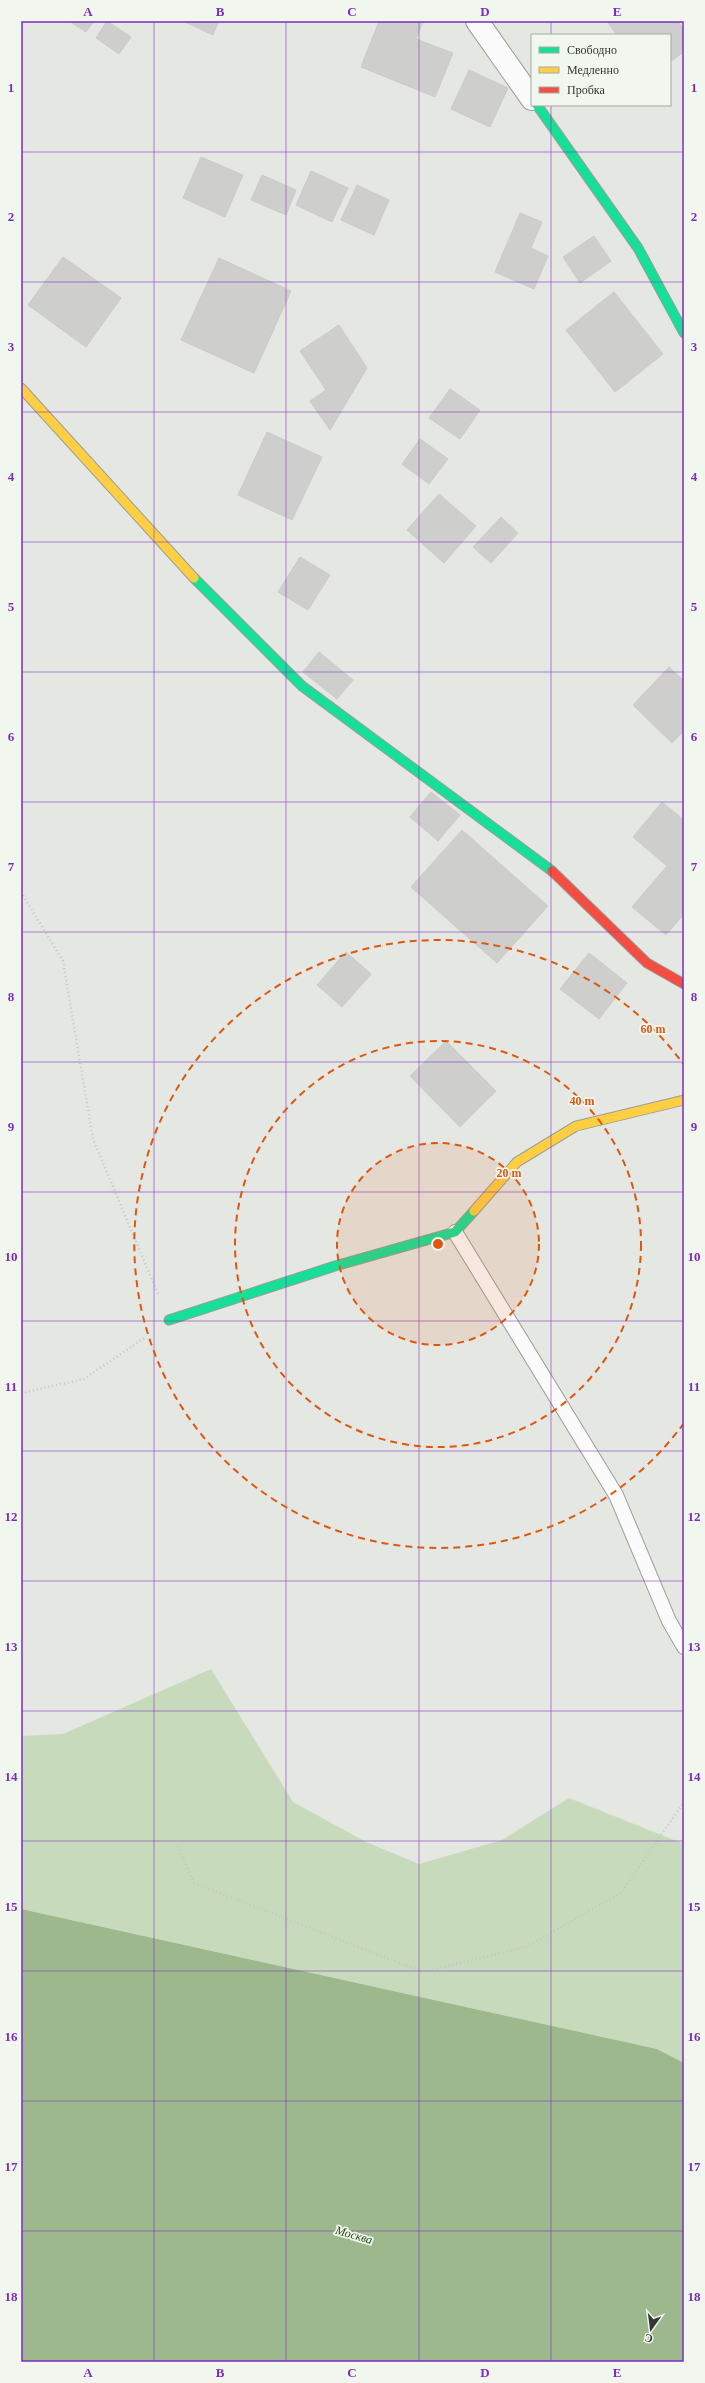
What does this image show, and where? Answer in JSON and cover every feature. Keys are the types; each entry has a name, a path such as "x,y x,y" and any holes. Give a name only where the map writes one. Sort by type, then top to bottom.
{"street":[{"path":"480,22 531,98"},
{"path":"537,106 638,248 684,333"},
{"path":"21,388 179,562 302,686 560,877 647,963 684,984"},
{"path":"169,1320 335,1266 455,1232 518,1162 576,1126 684,1100"}],"lane":[{"path":"455,1232 616,1495 669,1621 684,1647"}],"path":[{"path":"21,892 63,961 93,1139 169,1320 84,1379 21,1393"},
{"path":"178,1846 194,1883 424,1972 526,1947 621,1893 684,1802"}],"shaded area":[{"path":"211,1669 293,1802 366,1842 419,1864 502,1840 569,1798 684,1844 684,2063 657,2049 21,1909 21,1736 63,1734"}],"water":[{"name":"Москва","path":"21,1909 657,2049 684,2063 684,2362 21,2362"}],"building":[{"path":"69,21 94,21 86,32"},
{"path":"107,21 131,37 119,54 96,38"},
{"path":"183,21 219,21 213,35"},
{"path":"379,21 423,21 416,39 453,53 435,97 361,67"},
{"path":"611,21 678,21 684,30 684,52 671,61 671,34 616,34 608,23"},
{"path":"469,70 508,88 490,127 451,109"},
{"path":"201,157 243,175 225,217 183,198"},
{"path":"311,171 348,188 332,222 296,205"},
{"path":"262,175 296,190 286,215 251,200"},
{"path":"357,185 389,200 374,235 341,220"},
{"path":"520,213 542,222 531,248 548,256 534,289 495,272"},
{"path":"594,236 611,261 580,283 563,257"},
{"path":"63,257 121,298 86,347 28,305"},
{"path":"219,258 291,291 254,373 181,340"},
{"path":"614,292 663,354 615,392 566,330"},
{"path":"339,325 367,368 330,430 310,401 326,390 300,351"},
{"path":"450,389 480,410 460,439 429,418"},
{"path":"267,432 322,457 292,520 238,495"},
{"path":"420,439 448,459 429,484 402,464"},
{"path":"439,494 476,526 444,563 407,530"},
{"path":"501,517 518,533 491,563 473,547"},
{"path":"300,557 330,575 308,610 278,592"},
{"path":"319,652 353,680 337,699 303,672"},
{"path":"669,667 684,681 684,731 672,743 633,705"},
{"path":"431,792 460,815 438,841 410,817"},
{"path":"662,802 684,820 684,914 666,935 632,907 667,866 633,837"},
{"path":"462,830 548,906 497,963 411,887"},
{"path":"346,952 371,974 342,1007 317,985"},
{"path":"589,953 627,983 599,1019 560,989"},
{"path":"446,1041 496,1091 460,1127 410,1076"}],"traffic: fast":[{"path":"538,106 638,248 684,333"},
{"path":"194,578 302,686 552,871"},
{"path":"169,1320 335,1266 455,1232 474,1211"}],"traffic: slow":[{"path":"21,388 194,578"},
{"path":"474,1211 517,1162 576,1126 684,1100"}],"traffic: jam":[{"path":"552,871 647,963 684,984"}]}
